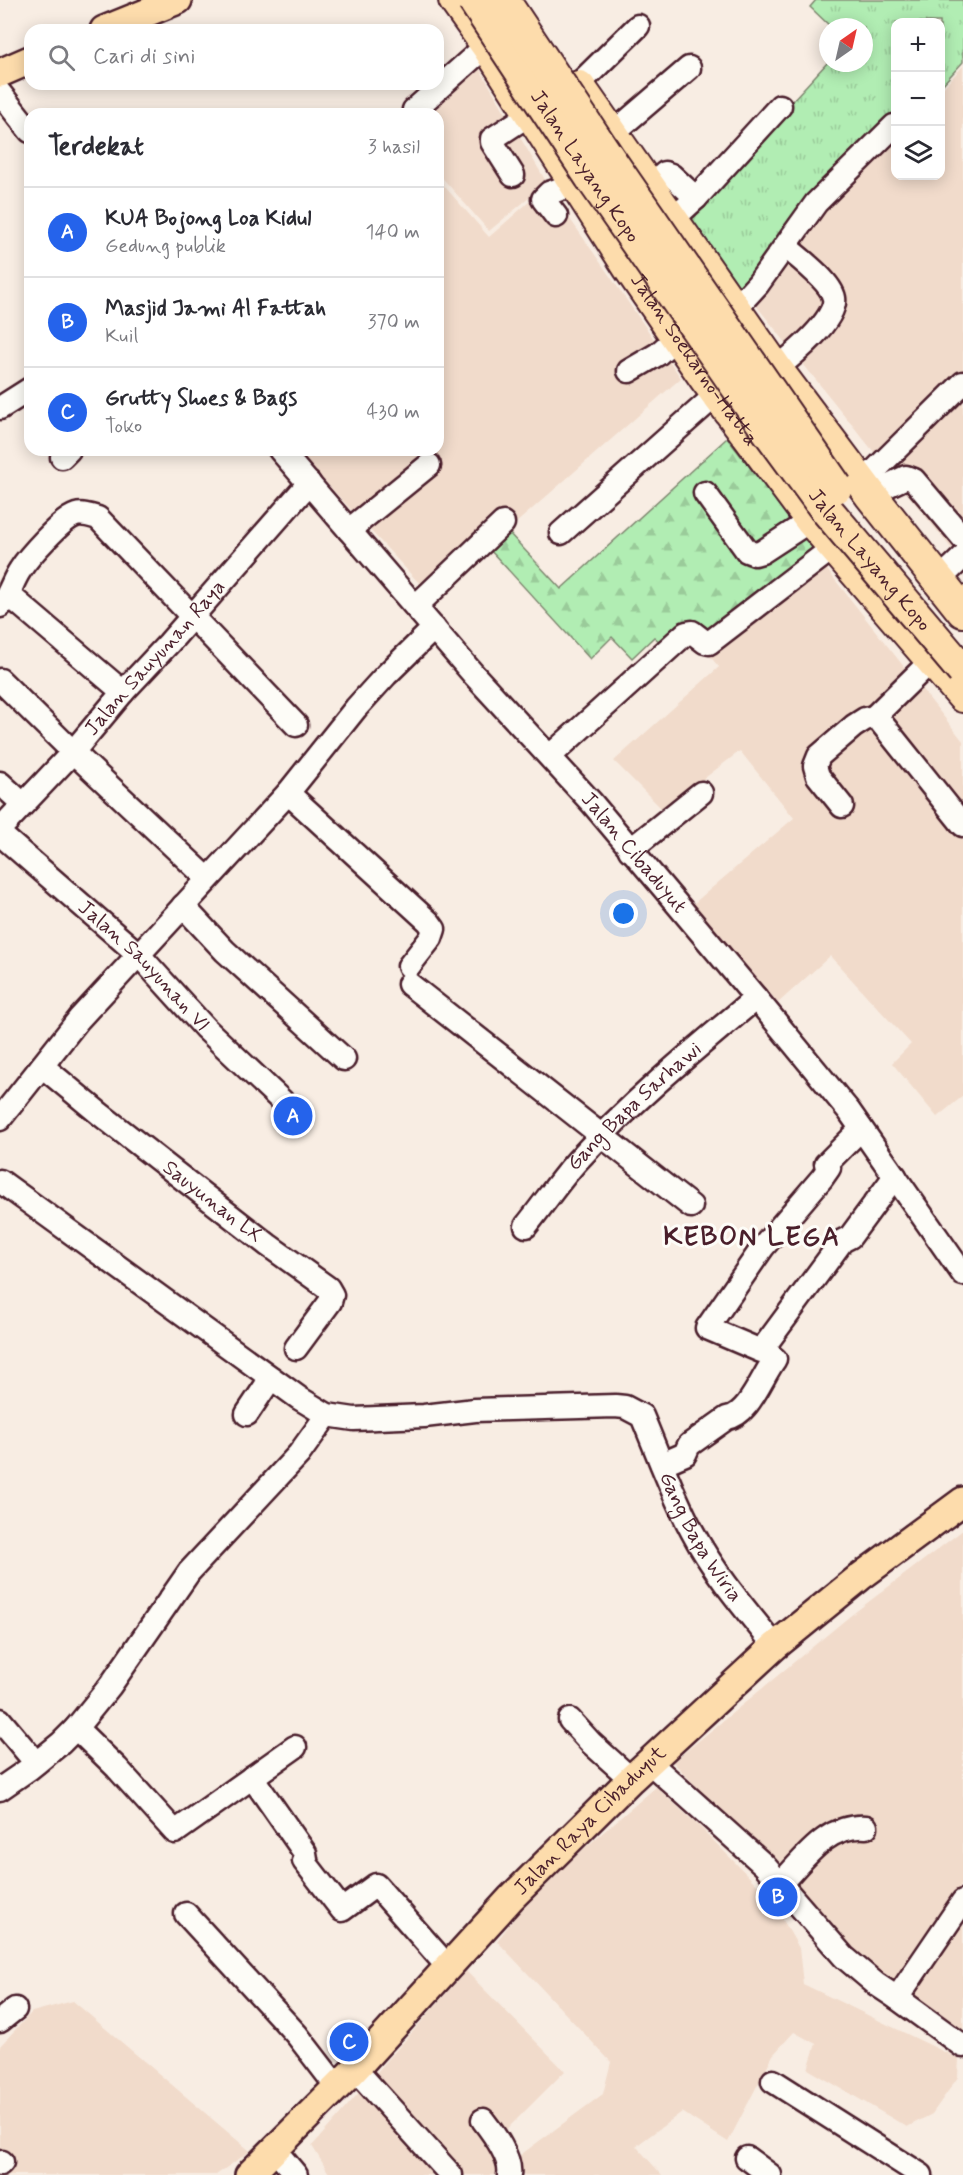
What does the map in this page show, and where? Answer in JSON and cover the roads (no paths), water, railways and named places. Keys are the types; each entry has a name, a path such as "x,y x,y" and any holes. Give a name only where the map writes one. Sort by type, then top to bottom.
{"highway":[{"name":"Jalan Soekarno-Hatta","path":"454,0 487,45 575,184 717,394 811,520 963,696"},
{"name":"Jalan Layang Kopo","path":"474,0 591,177 764,425 825,508 963,670"},
{"name":"Jalan Layang Kopo","path":"503,0 615,169 840,492 963,644"},
{"path":"521,0 648,188 776,369 872,487 953,594"},
{"path":"547,141 544,124 546,115 558,102 575,99 592,106 604,124"}],"main road":[{"path":"119,24 178,0"},
{"path":"0,73 24,63"},
{"name":"Jalan Raya Cibaduyut","path":"249,2175 346,2078 511,1898 640,1771 776,1646 860,1577 963,1501"}],"street":[{"path":"578,85 638,26"},
{"path":"444,83 487,45"},
{"path":"604,124 688,68"},
{"path":"416,108 436,90"},
{"path":"0,93 24,123"},
{"path":"672,221 780,106"},
{"path":"513,175 492,139 530,114"},
{"path":"734,310 758,284 816,203 891,129"},
{"path":"648,188 665,173 671,175 696,198"},
{"path":"556,216 543,199 549,193 575,184"},
{"path":"776,369 816,335 834,306 835,299 832,291 807,264 786,247"},
{"path":"629,371 658,354 677,337"},
{"path":"872,487 963,383"},
{"path":"0,408 24,393"},
{"path":"561,533 717,394"},
{"name":"Jalan Cibaduyut","path":"285,456 475,675 592,803 756,998 861,1129 963,1274"},
{"path":"349,530 429,465"},
{"path":"872,487 906,477 914,480 963,538"},
{"name":"Jalan Sauyunan Raya","path":"0,829 73,752 123,692 309,483"},
{"path":"705,493 747,551 755,554 762,552 811,520"},
{"path":"123,692 5,601 15,579 28,560 67,520 75,515 85,514 98,518 296,725"},
{"path":"416,606 503,523"},
{"path":"550,756 686,633 692,632 709,643 834,547"},
{"path":"953,594 963,557"},
{"path":"0,1119 79,1019 288,793 356,708 434,628"},
{"path":"842,806 818,776 815,766 819,756 854,726 865,719 874,717 932,660"},
{"path":"0,680 207,878"},
{"path":"874,717 879,720 963,825"},
{"path":"0,783 23,804"},
{"path":"288,793 434,929 409,975 600,1136 691,1206"},
{"path":"630,850 701,794"},
{"name":"Jalan Sauyunan Vl","path":"0,834 138,954 205,1028 282,1101"},
{"path":"183,906 225,951 344,1059"},
{"name":"Gang Bapa Sarhawi","path":"526,1226 600,1136 662,1077 756,998"},
{"name":"Sauyunan LX","path":"42,1066 268,1245 328,1288 332,1295 330,1302 296,1348"},
{"path":"861,1129 826,1164 829,1168 822,1178 763,1247 707,1328 748,1347 760,1351 763,1349 842,1241 856,1230 895,1176"},
{"path":"0,1180 271,1377 327,1415 299,1454 189,1572 116,1678 76,1728 62,1743 0,1789"},
{"path":"662,1464 685,1454 689,1445 746,1407 775,1359 763,1349"},
{"path":"247,1414 271,1377"},
{"name":"Gang Bapa Wiria","path":"327,1415 354,1419 424,1416 475,1410 625,1407 642,1416 692,1531 722,1580 776,1646"},
{"path":"0,1720 36,1763"},
{"path":"570,1720 591,1743 712,1817 781,1883 844,1957 876,1984 963,2046"},
{"path":"76,1728 117,1768 175,1832 295,1747"},
{"path":"252,1777 305,1854 304,1861 342,1910 376,1885 448,1967"},
{"path":"781,1883 820,1842 829,1836 855,1826 866,1827"},
{"path":"897,1998 963,1901"},
{"path":"186,1914 297,2035 452,2175"},
{"path":"773,2081 921,2175"},
{"path":"483,2120 497,2139 511,2167 509,2175"},
{"path":"275,2151 296,2175"},
{"path":"747,2158 770,2175"}],"place":[{"name":"KUA Bojong Loa Kidul","path":"293,1116"},
{"name":"Masjid Jami Al Fattah","path":"778,1897"},
{"name":"Grutty Shoes & Bags","path":"349,2042"}],"district":[{"name":"KEBON LEGA","path":"752,1237"}]}
